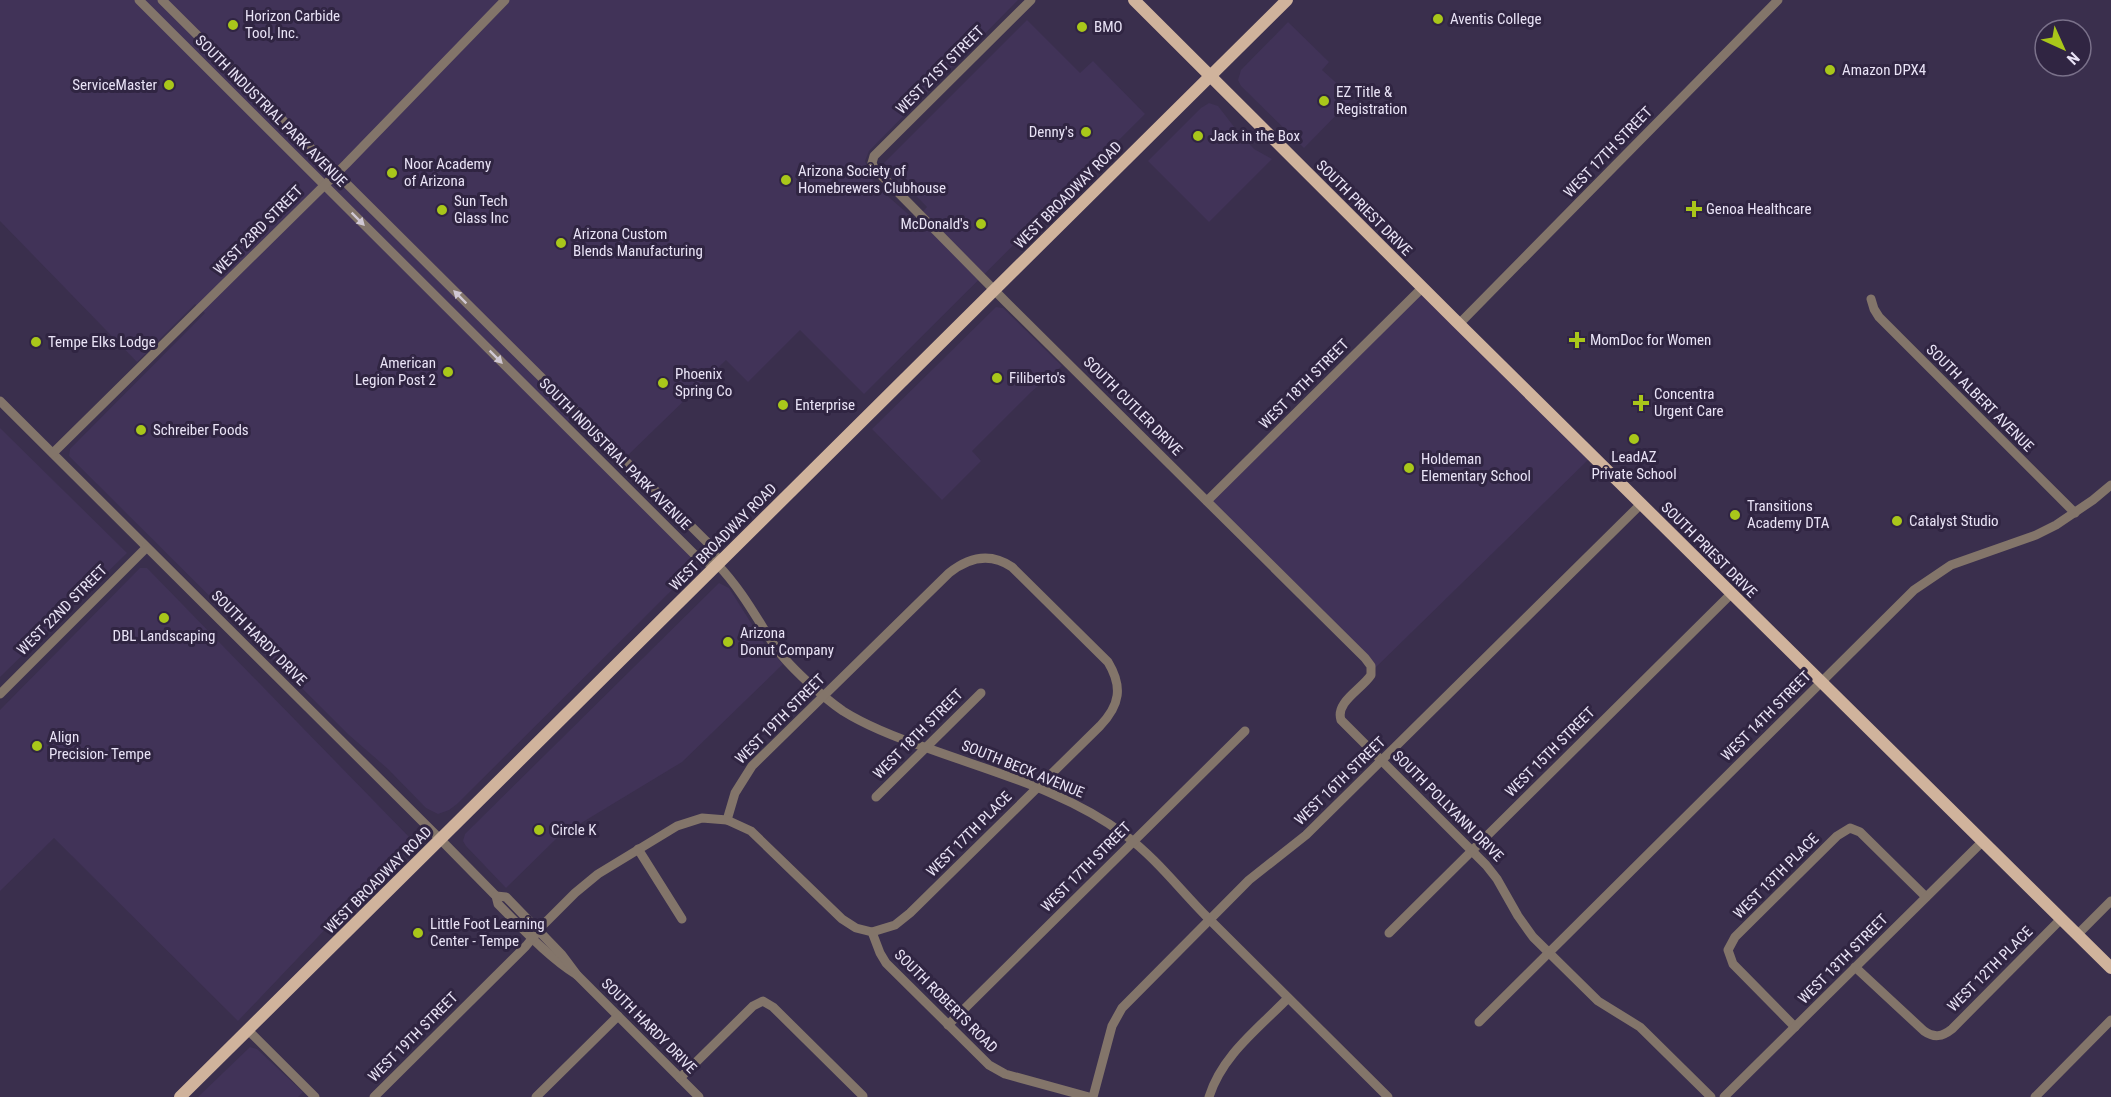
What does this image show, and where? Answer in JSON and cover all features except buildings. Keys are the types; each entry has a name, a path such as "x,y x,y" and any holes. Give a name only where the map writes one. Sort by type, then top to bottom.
{"main road":[{"name":"SOUTH PRIEST DRIVE","path":"1134,0 1422,288 2111,968"},
{"name":"WEST BROADWAY ROAD","path":"180,1097 1287,0"}],"street":[{"name":"SOUTH INDUSTRIAL PARK AVENUE","path":"139,0 698,557 706,562 717,564 710,545 162,0"},
{"name":"WEST 23RD STREET","path":"53,453 336,174 505,0"},
{"name":"WEST 21ST STREET","path":"872,163 874,156 1032,0"},
{"name":"WEST 17TH STREET","path":"1459,324 1778,0"},
{"name":"SOUTH CUTLER DRIVE","path":"872,163 874,168 994,290 1365,658 1372,670 1368,679 1342,705 1339,713"},
{"name":"WEST 18TH STREET","path":"1207,501 1422,288"},
{"name":"SOUTH ALBERT AVENUE","path":"1871,299 1879,317 2075,513"},
{"name":"SOUTH HARDY DRIVE","path":"0,401 440,839 496,896 498,904 535,935 556,962 577,975 699,1097"},
{"name":"WEST 14TH STREET","path":"1479,1022 1894,609 1924,582 1951,565 2036,535 2075,513 2111,485"},
{"name":"WEST 16TH STREET","path":"1091,1097 1118,1013 1258,873 1301,840 1641,504"},
{"path":"984,547 984,558 1006,563 1018,572 1102,655 1113,670 1118,687 1130,689"},
{"name":"WEST 22ND STREET","path":"0,694 146,548"},
{"name":"WEST 19TH STREET","path":"374,1097 590,880 685,822 702,818 727,820 735,793 747,772 949,573 966,561 984,558"},
{"name":"SOUTH BECK AVENUE","path":"717,564 749,603 776,648 824,696 843,711 869,726 1037,788 1088,812 1134,842 1168,873 1209,920 1388,1097"},
{"name":"WEST 15TH STREET","path":"1389,933 1732,593"},
{"name":"WEST 17TH PLACE","path":"872,932 887,928 903,919 1106,720 1115,704 1118,687"},
{"name":"WEST 18TH STREET","path":"876,797 981,693"},
{"name":"SOUTH POLLYANN DRIVE","path":"1339,713 1344,723 1472,850 1497,879 1528,931 1549,953 1598,1001 1640,1027 1711,1097"},
{"name":"WEST 17TH STREET","path":"948,1025 1245,731"},
{"path":"727,820 744,827 757,836 842,919 856,928 872,932"},
{"name":"WEST 13TH PLACE","path":"1795,1027 1733,964 1728,950 1736,937 1837,836 1850,828 1864,834 1926,897"},
{"name":"WEST 13TH STREET","path":"1724,1097 1982,842"},
{"path":"638,849 682,919"},
{"path":"2077,935 2111,901"},
{"name":"WEST 12TH PLACE","path":"1855,967 1924,1030 1938,1036 1952,1029 2061,919"},
{"name":"SOUTH ROBERTS ROAD","path":"872,932 886,963 989,1065 999,1072 1091,1097"},
{"path":"1209,1097 1216,1078 1225,1064 1288,998"},
{"path":"680,1078 753,1005 764,1001 773,1006 863,1096"},
{"path":"536,1097 618,1016"},
{"path":"2035,1097 2111,1020"},
{"path":"248,1030 315,1097"}],"shaded area":[{"path":"0,0 1018,0 869,151 865,161 875,185 915,220 927,207 884,163 1027,20 1080,73 1093,61 1145,114 864,394 800,330 748,382 726,360 626,457 579,411 562,428 690,555 693,561 691,571 457,804 438,814 426,808 388,769 349,735 69,456 70,449 205,313 195,304 137,362 0,221"},
{"path":"1288,22 1329,62 1322,70 1353,98 1304,148 1241,86 1238,80 1241,70"},
{"path":"1209,103 1218,106 1254,149 1272,159 1209,222 1148,161 1201,108"},
{"name":"Holdeman Elementary School","path":"1422,288 1592,456 1372,671 1207,501"},
{"path":"996,307 1003,308 1062,366 1031,392 972,451 981,461 942,500 872,429"},
{"path":"0,428 127,553 0,677"},
{"path":"140,568 147,568 411,839 238,1021 54,838 0,891 0,710"},
{"path":"719,583 729,588 765,645 783,664 682,762 558,837 506,888 466,846 463,841 465,834"},
{"path":"250,1047 257,1049 303,1092 298,1097 198,1097"}],"place":[{"name":"Aventis College","path":"1438,19"},
{"name":"Horizon Carbide Tool, Inc.","path":"233,25"},
{"name":"BMO","path":"1082,27"},
{"name":"Amazon DPX4","path":"1830,70"},
{"name":"ServiceMaster","path":"169,85"},
{"name":"EZ Title & Registration","path":"1324,101"},
{"name":"Denny's","path":"1086,132"},
{"name":"Jack in the Box","path":"1198,136"},
{"name":"Noor Academy of Arizona","path":"392,173"},
{"name":"Arizona Society of Homebrewers Clubhouse","path":"786,180"},
{"name":"Genoa Healthcare","path":"1694,209"},
{"name":"Sun Tech Glass Inc","path":"442,210"},
{"name":"McDonald's","path":"981,224"},
{"name":"Arizona Custom Blends Manufacturing","path":"561,243"},
{"name":"MomDoc for Women","path":"1577,340"},
{"name":"Tempe Elks Lodge","path":"36,342"},
{"name":"American Legion Post 2","path":"448,372"},
{"name":"Filiberto's","path":"997,378"},
{"name":"Phoenix Spring Co","path":"663,383"},
{"name":"Concentra Urgent Care","path":"1641,403"},
{"name":"Enterprise","path":"783,405"},
{"name":"Schreiber Foods","path":"141,430"},
{"name":"LeadAZ Private School","path":"1634,439"},
{"name":"Holdeman Elementary School","path":"1409,468"},
{"name":"Transitions Academy DTA","path":"1735,515"},
{"name":"Catalyst Studio","path":"1897,521"},
{"name":"DBL Landscaping","path":"164,618"},
{"name":"Arizona Donut Company","path":"728,642"},
{"name":"Align Precision- Tempe","path":"37,746"},
{"name":"Circle K","path":"539,830"},
{"name":"Little Foot Learning Center - Tempe","path":"418,933"}]}
